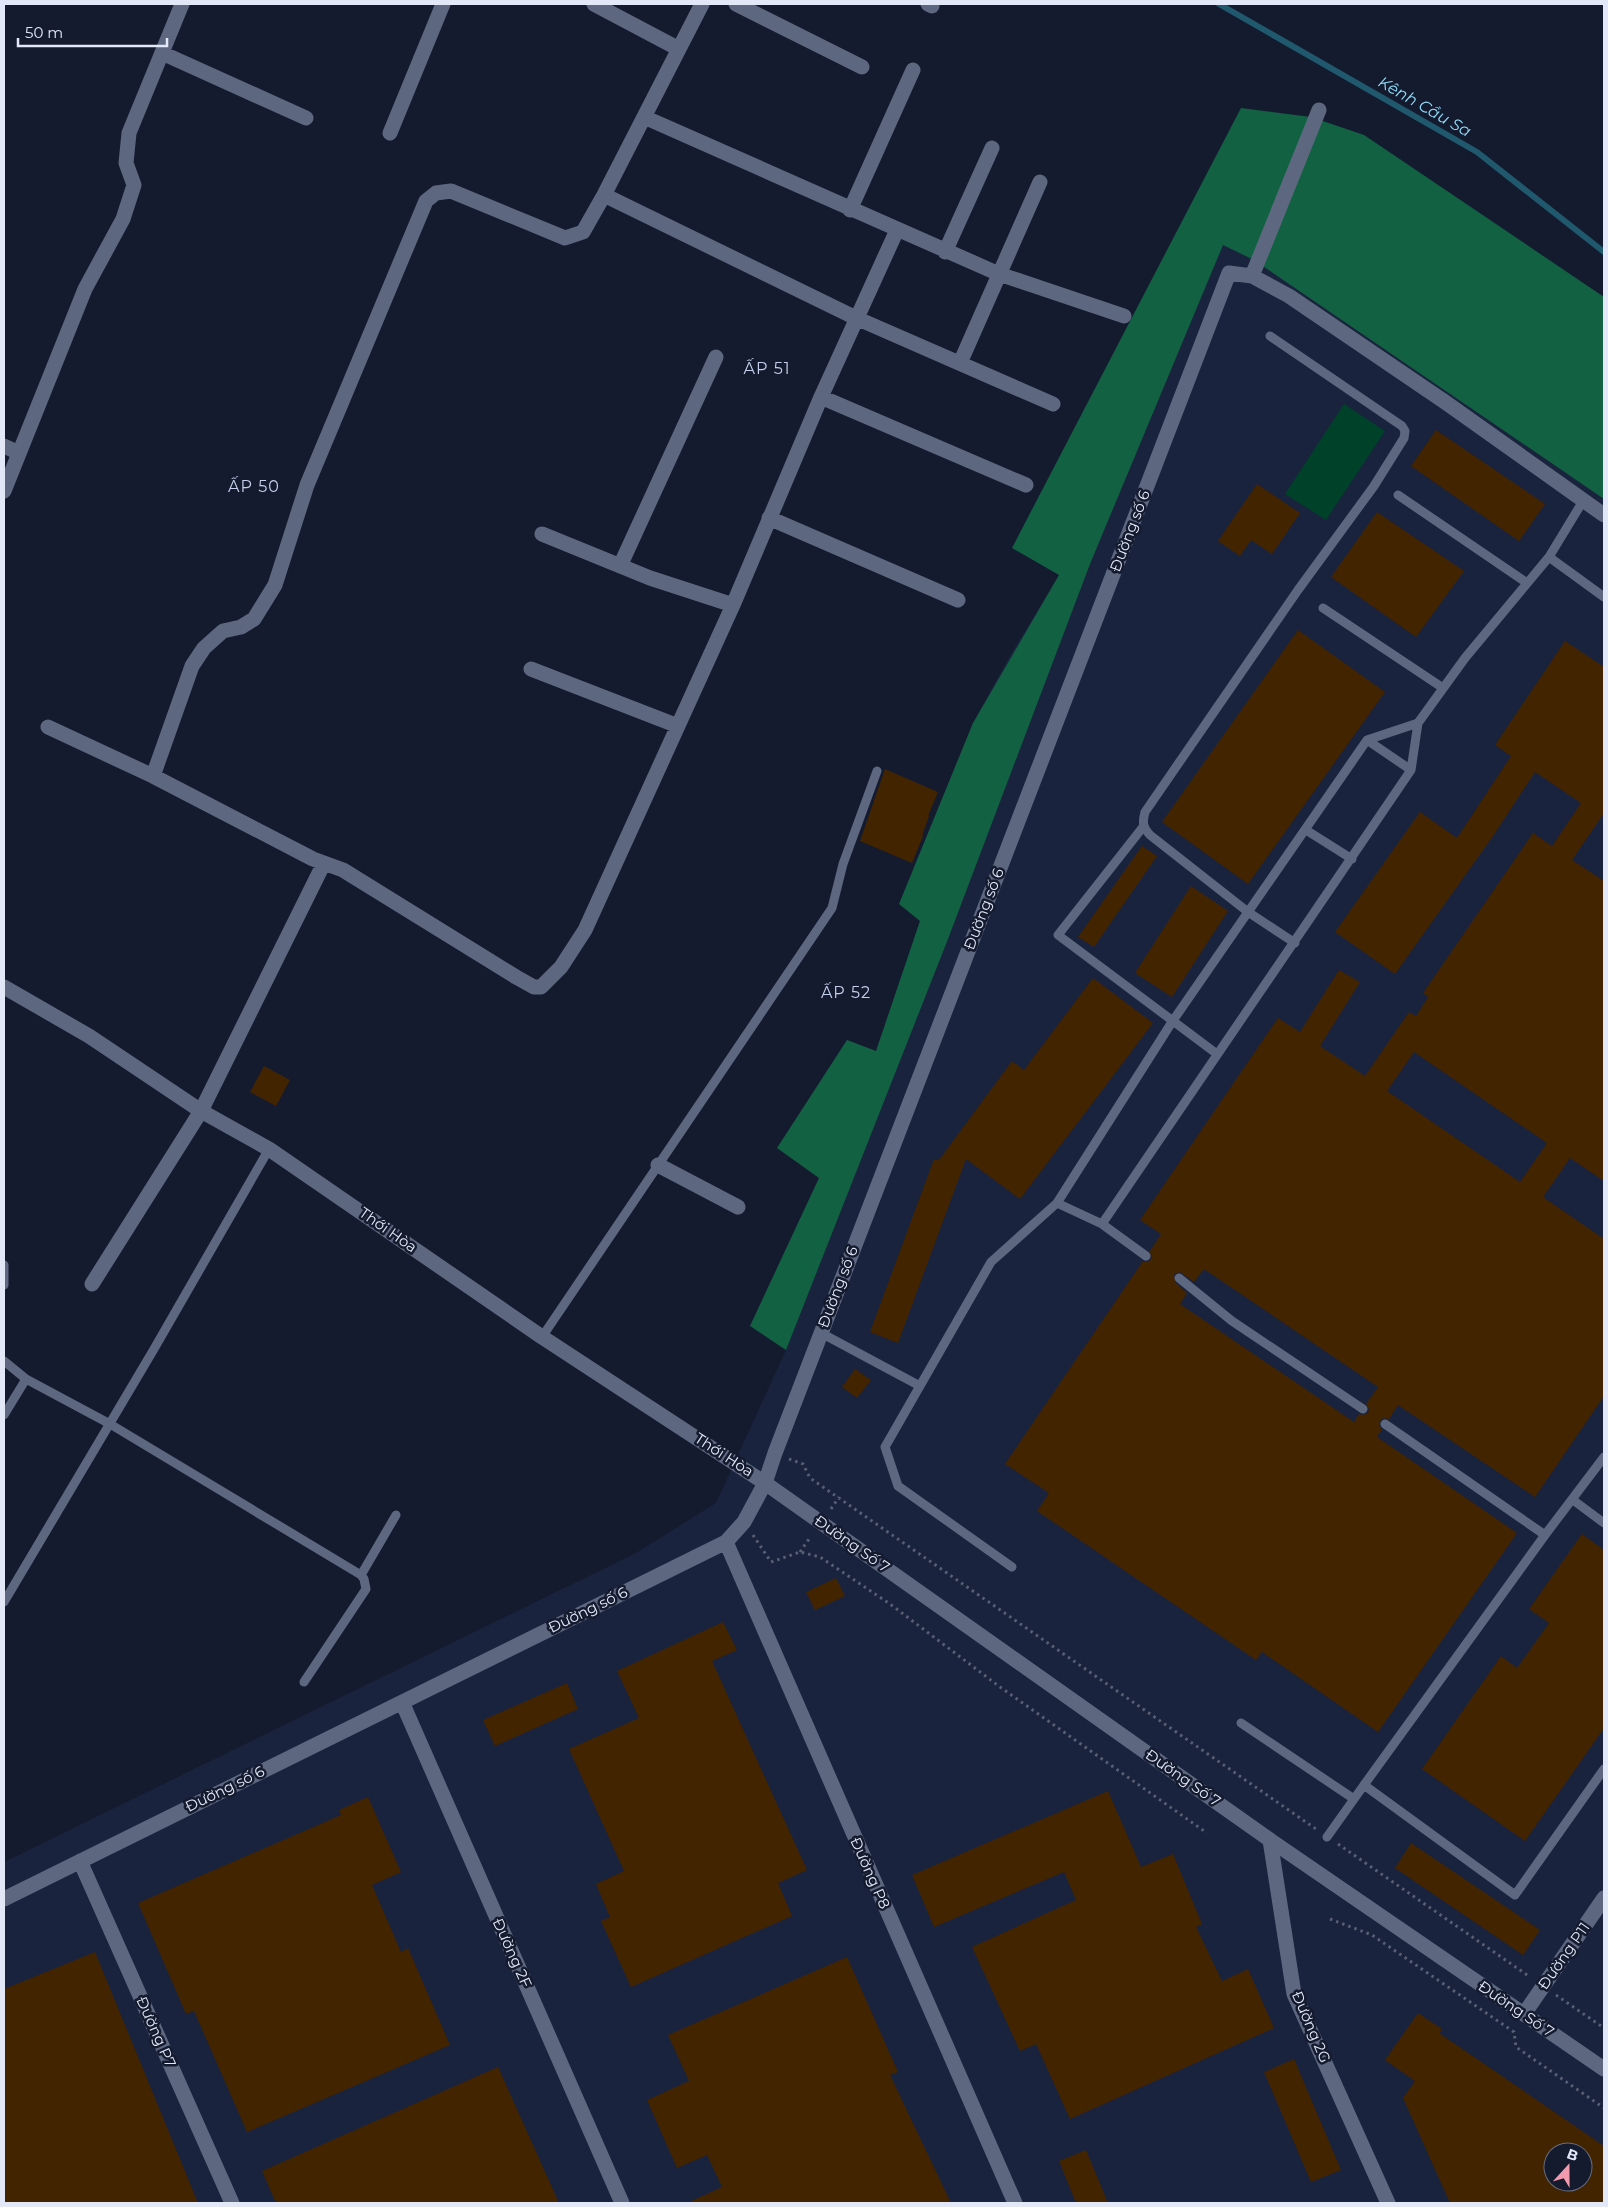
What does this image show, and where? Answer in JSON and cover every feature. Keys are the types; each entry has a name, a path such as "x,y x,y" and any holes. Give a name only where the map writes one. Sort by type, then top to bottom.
{"street":[{"path":"4,491 85,289 123,219 134,185 126,163 129,133 182,4"},
{"path":"390,133 443,4"},
{"path":"594,4 679,49"},
{"path":"153,776 196,660 204,648 223,631 240,627 254,619 275,585 307,485 426,201 436,192 451,191 565,238 583,232 604,196 702,4"},
{"path":"736,4 862,67"},
{"path":"162,53 306,118"},
{"path":"850,210 914,70"},
{"path":"1319,110 1252,276 1289,296 1445,402 1604,515"},
{"path":"644,118 999,274 1124,316"},
{"path":"946,252 992,148"},
{"path":"960,363 1040,182"},
{"path":"604,196 856,318 1053,404"},
{"path":"48,727 153,776 324,863 343,870 516,977 534,986 541,987 561,967 584,930 733,605 820,397 897,230"},
{"name":"Đường số 6","path":"4,1899 726,1542 744,1522 765,1482 820,1333 1229,273 1252,276"},
{"path":"620,566 716,357"},
{"path":"820,397 1026,485"},
{"path":"4,446 19,453"},
{"path":"768,518 958,600"},
{"path":"542,534 650,578 733,605"},
{"path":"531,669 678,726"},
{"path":"92,1284 201,1111 324,863"},
{"name":"Thới Hòa","path":"4,987 89,1036 201,1111 269,1149 542,1336 765,1482"},
{"path":"658,1165 738,1207"},
{"name":"Đường Số 7","path":"765,1482 1270,1840 1604,2069"},
{"name":"Đường P8","path":"726,1542 1015,2203"},
{"name":"Đường 2F","path":"402,1702 622,2203"},
{"name":"Đường 2G","path":"1270,1840 1294,1994 1388,2203"},
{"name":"Đường P7","path":"80,1861 232,2203"},
{"name":"Đường P11","path":"1524,2014 1604,1898"}],"lane":[{"path":"1217,1054 1058,936 1143,827 1145,812 1298,590 1374,486 1404,438 1405,431 1402,426 1270,336"},
{"path":"1398,495 1527,584"},
{"path":"1102,1224 1411,770 1418,722 1465,658 1549,557 1584,501"},
{"path":"1549,557 1604,597"},
{"path":"1323,608 1443,688"},
{"path":"1012,1567 898,1486 885,1447 992,1262 1057,1204 1172,1022 1306,830 1366,740 1418,722"},
{"path":"1366,740 1411,770"},
{"path":"542,1336 832,908 843,864 877,771"},
{"path":"1143,827 1248,912 1295,943"},
{"path":"1306,830 1352,859"},
{"path":"4,1602 110,1424 269,1149"},
{"path":"1057,1204 1102,1224 1146,1256"},
{"path":"4,1265 4,1285"},
{"path":"1179,1278 1232,1321 1363,1409"},
{"path":"820,1333 920,1386"},
{"path":"4,1361 26,1379 110,1424 364,1579 366,1589 304,1682"},
{"path":"4,1415 26,1379"},
{"path":"1385,1424 1545,1535"},
{"path":"1327,1837 1545,1535 1604,1457"},
{"path":"1573,1500 1604,1523"},
{"path":"360,1575 396,1515"},
{"path":"1241,1723 1354,1799"},
{"path":"1364,1784 1515,1895 1604,1769"}],"path":[{"path":"775,1453 803,1464 810,1478 1604,2028"},
{"path":"744,1522 771,1562 800,1552 820,1557 890,1604 1000,1687 1208,1833"},
{"path":"1330,1919 1372,1935 1514,2032 1516,2047 1604,2108"}],"shaded area":[{"path":"1241,108 1364,135 1604,297 1604,2203 4,2203 4,1862 636,1553 716,1503 786,1350 750,1326 819,1178 777,1148 847,1040 876,1051 920,921 899,904 973,723 1009,657 1059,575 1012,548"}],"green space":[{"path":"1241,108 1311,117 1364,135 1604,297 1604,499 1254,260 1223,245 1090,564 948,939 786,1350 750,1326 819,1178 777,1148 847,1040 876,1051 920,921 899,904 973,723 1059,575 1012,548"},
{"path":"1344,404 1385,431 1326,520 1285,494"}],"building":[{"path":"1436,430 1545,504 1519,541 1411,466"},
{"path":"1257,484 1300,513 1272,554 1251,540 1240,556 1218,541"},
{"path":"1377,512 1464,571 1416,637 1331,577"},
{"path":"1298,630 1385,692 1248,884 1162,822"},
{"path":"1565,641 1604,667 1604,813 1572,860 1604,881 1604,1181 1570,1158 1543,1197 1604,1239 1604,1396 1535,1497 1398,1405 1389,1419 1383,1418 1380,1421 1379,1426 1382,1429 1377,1437 1517,1533 1378,1732 1262,1652 1256,1660 1037,1511 1049,1493 1005,1464 1143,1261 1148,1262 1151,1259 1150,1251 1161,1234 1140,1220 1278,1018 1300,1032 1339,970 1360,982 1320,1046 1365,1076 1409,1012 1416,1016 1428,997 1423,993 1533,833 1552,846 1581,803 1535,772 1493,836 1395,974 1335,932 1420,812 1457,838 1511,756 1495,745","holes":["1414,1052 1547,1143 1520,1182 1387,1091","1204,1269 1378,1387 1366,1404 1369,1409 1368,1413 1359,1414 1354,1422 1180,1304 1187,1293 1175,1282 1174,1274 1180,1272 1194,1282"]},
{"path":"885,769 938,792 912,863 860,841"},
{"path":"1142,846 1157,856 1094,947 1078,937"},
{"path":"1191,886 1228,911 1172,997 1135,973"},
{"path":"1093,978 1153,1023 1020,1199 966,1159 898,1343 870,1332 934,1159 939,1160 1012,1061 1024,1070"},
{"path":"264,1066 290,1080 276,1106 250,1092"},
{"path":"855,1369 871,1380 857,1398 842,1387"},
{"path":"1582,1534 1604,1550 1604,1728 1525,1841 1422,1769 1501,1656 1517,1668 1549,1623 1529,1609"},
{"path":"836,1578 845,1596 815,1610 806,1592"},
{"path":"723,1622 737,1650 712,1661 807,1870 778,1883 792,1916 631,1987 601,1921 610,1917 596,1884 624,1871 569,1749 639,1718 617,1671"},
{"path":"567,1683 578,1709 495,1746 483,1720"},
{"path":"1108,1791 1141,1867 1173,1854 1202,1924 1196,1927 1222,1981 1248,1969 1274,2028 1070,2119 1036,2044 1020,2051 972,1947 1076,1900 1064,1872 934,1927 912,1875"},
{"path":"368,1797 401,1872 372,1885 401,1952 408,1948 450,2045 247,2132 194,2011 186,2014 138,1903 341,1815 339,1810"},
{"path":"1411,1843 1540,1930 1523,1955 1395,1868"},
{"path":"95,1952 198,2203 4,2203 4,1989"},
{"path":"847,1957 898,2072 890,2075 951,2203 687,2203 722,2187 707,2155 677,2168 647,2100 689,2081 668,2035"},
{"path":"1418,2013 1442,2029 1439,2033 1604,2146 1604,2203 1450,2203 1403,2098 1415,2081 1385,2060"},
{"path":"1294,2059 1341,2170 1311,2182 1264,2072"},
{"path":"498,2067 559,2203 276,2203 262,2171"},
{"path":"1086,2150 1108,2203 1076,2203 1059,2161"}],"waterway":[{"name":"Kênh Cầu Sa","path":"1219,4 1477,152 1604,252"}],"district":[{"name":"ẤP 51","path":"767,368"},
{"name":"ẤP 50","path":"254,486"},
{"name":"ẤP 52","path":"846,992"}]}
